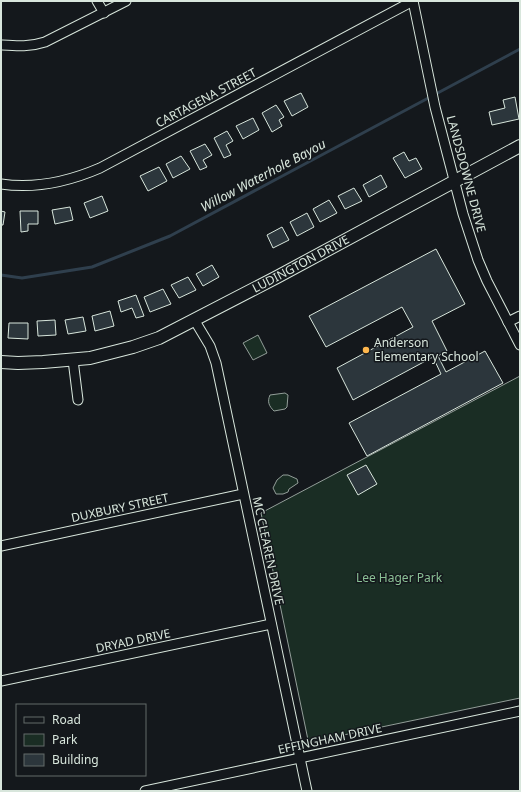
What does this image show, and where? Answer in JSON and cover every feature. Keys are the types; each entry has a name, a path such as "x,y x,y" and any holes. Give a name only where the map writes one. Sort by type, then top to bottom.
{"street":[{"path":"97,1 104,13"},
{"path":"1,45 22,47 45,42 126,1"},
{"name":"LANDSDOWNE DRIVE","path":"413,1 435,107 463,214 478,260 520,345"},
{"name":"CARTAGENA STREET","path":"1,184 35,185 60,181 81,176 100,168 413,1"},
{"name":"LUDINGTON DRIVE","path":"1,362 18,363 72,360 111,353 159,338 194,321 520,146"},
{"path":"508,322 520,316"},
{"name":"MC CLEAREN DRIVE","path":"194,321 210,346 216,363 307,791"},
{"path":"72,360 78,400"},
{"name":"DUXBURY STREET","path":"1,546 243,494"},
{"name":"DRYAD DRIVE","path":"1,681 271,624"},
{"name":"EFFINGHAM DRIVE","path":"145,791 520,711"}],"green space":[{"path":"258,335 267,353 253,360 243,343"},
{"name":"Lee Hager Park","path":"520,376 520,698 310,742 308,740 261,513"},
{"path":"285,393 288,395 287,407 285,409 274,411 269,404 270,395"},
{"path":"283,475 288,475 297,479 298,483 289,489 288,492 276,494 273,488 277,480"}],"building":[{"path":"301,93 308,107 292,116 284,101"},
{"path":"515,97 519,119 492,125 489,112 505,108 503,100"},
{"path":"276,105 284,117 279,120 282,126 272,132 262,113"},
{"path":"253,118 259,130 243,139 236,126"},
{"path":"227,131 233,141 226,145 231,155 224,158 214,138"},
{"path":"205,144 212,155 203,160 207,167 200,170 190,151"},
{"path":"404,152 409,161 416,158 422,169 405,178 393,158"},
{"path":"181,156 190,169 173,178 166,164"},
{"path":"159,167 167,181 148,191 140,176"},
{"path":"381,175 387,187 369,197 363,185"},
{"path":"354,188 362,201 345,209 338,196"},
{"path":"102,196 108,211 90,218 84,203"},
{"path":"329,200 337,213 320,222 313,209"},
{"path":"70,207 73,220 55,224 52,210"},
{"path":"1,211 5,212 3,225 1,225"},
{"path":"20,211 38,211 38,224 28,224 28,231 21,232"},
{"path":"307,213 314,227 297,236 290,222"},
{"path":"282,227 289,240 273,248 267,235"},
{"path":"436,249 465,304 432,321 447,351 438,356 446,372 485,351 503,383 367,456 349,423 441,374 433,357 353,400 337,368 413,327 402,307 326,347 309,316"},
{"path":"212,265 219,277 203,286 196,274"},
{"path":"188,277 196,290 179,298 171,285"},
{"path":"163,289 171,304 150,312 144,297"},
{"path":"136,295 144,316 136,318 132,308 121,312 118,301"},
{"path":"110,311 114,326 95,331 92,316"},
{"path":"83,317 86,331 68,334 65,320"},
{"path":"55,320 56,335 38,336 37,321"},
{"path":"9,323 28,323 28,339 8,338"},
{"path":"366,465 377,484 358,495 347,475"}],"waterway":[{"name":"Willow Waterhole Bayou","path":"1,275 22,278 92,267 170,236 520,49"}],"place":[{"name":"Anderson Elementary School","path":"366,350"}]}
